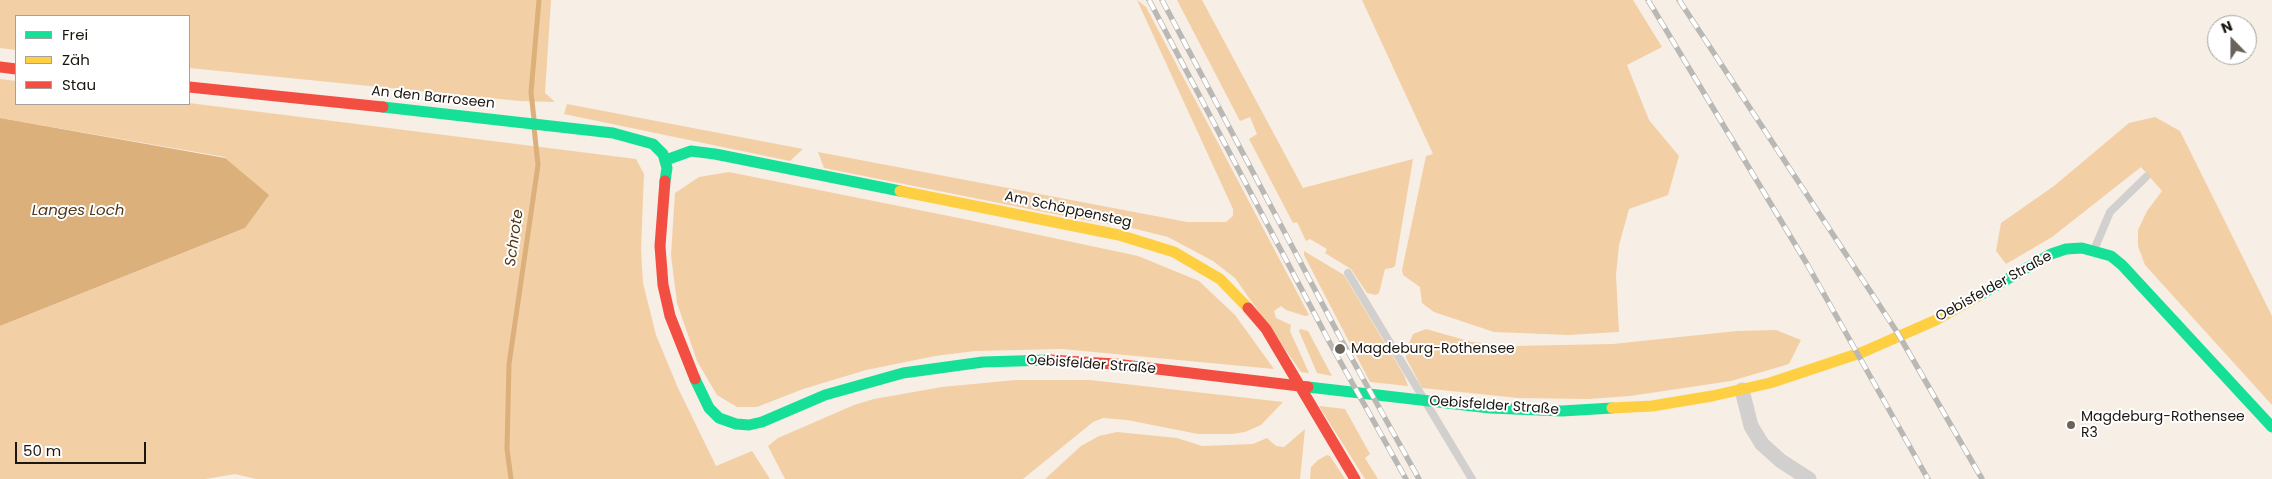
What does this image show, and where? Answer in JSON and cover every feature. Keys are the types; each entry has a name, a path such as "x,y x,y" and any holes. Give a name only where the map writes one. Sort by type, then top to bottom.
{"street":[{"path":"0,67 15,68"},
{"name":"An den Barroseen","path":"190,87 587,129 645,140 656,146 666,160"},
{"name":"Am Schöppensteg","path":"666,160 691,151 715,154 1119,235 1174,252 1205,268 1220,279 1239,296 1266,329 1355,479"},
{"name":"Oebisfelder Straße","path":"666,160 667,171 662,207 660,246 666,302 679,344 698,388 711,411 728,422 753,424 825,395 878,379 942,367 983,362 1066,360 1115,364 1456,405 1526,411 1600,410 1667,404 1742,390 1815,369 1863,352 1913,331 1979,297 2051,254 2066,249 2082,248 2110,256 2122,265 2272,427"},
{"path":"1742,390 1751,426 1762,444 1781,461 1809,479"}],"lane":[{"path":"2094,250 2110,212 2146,177"},
{"path":"1348,273 1472,479"}],"shaded area":[{"path":"0,0 551,0 545,93 555,102 520,101 190,68 190,15 15,15 15,50 0,48"},
{"path":"1137,0 1146,7 1309,315 1305,316 1286,310 1281,306 1274,311 1276,318 1291,325 1290,331 1309,373 1301,372 1235,278 1213,261 1168,237 1136,229 824,168 818,152 1187,222 1226,222 1233,216 1233,209"},
{"path":"1177,0 1202,0 1303,188 1413,159 1395,266 1385,269 1379,293 1376,295 1367,293 1351,269 1325,253 1327,249 1310,239 1306,241 1297,222 1293,223 1249,139 1257,134 1250,117 1240,121"},
{"path":"1362,0 1633,0 1662,47 1627,65 1649,120 1679,156 1668,195 1629,209 1619,245 1616,275 1619,332 1568,335 1494,332 1434,312 1422,303 1420,287 1403,275 1402,270 1426,156 1433,154"},
{"path":"0,79 15,81 15,105 190,105 190,103 636,159 644,174 641,249 643,283 656,335 678,388 716,466 752,451 770,479 256,479 235,474 206,479 0,479 0,326 245,228 225,157 0,118"},
{"path":"567,104 803,149 790,161 564,114"},
{"path":"2155,117 2180,131 2272,316 2272,405 2145,265 2138,246 2138,230 2147,211 2162,191 2141,167 2052,237 2006,264 1996,251 2001,223 2054,186 2129,123"},
{"path":"729,172 1138,256 1199,281 1235,315 1274,369 1062,349 975,351 935,356 866,370 803,389 757,407 737,407 717,395 697,361 677,303 671,255 675,193 699,177"},
{"path":"1304,251 1344,275 1404,375 1408,386 1370,382 1304,255"},
{"path":"1300,329 1308,331 1332,376 1317,373 1299,331"},
{"path":"1426,329 1472,342 1512,346 1613,344 1737,331 1776,330 1801,340 1789,364 1731,381 1630,396 1588,399 1518,398 1422,388 1406,358 1406,351 1413,334"},
{"path":"1015,380 1090,380 1283,402 1261,425 1245,432 1232,434 1198,434 1127,420 1103,418 1093,422 1023,479 785,479 768,446 778,438 854,405 874,399 942,387"},
{"path":"1319,406 1345,409 1370,454 1365,458 1378,479 1365,479"},
{"path":"1305,429 1300,479 1045,479 1081,446 1099,436 1117,432 1177,438 1202,446 1253,444 1267,438 1276,446 1284,447"},
{"path":"1327,455 1330,456 1345,479 1310,479 1311,467"}],"water":[{"name":"Langes Loch","path":"0,118 225,158 269,195 245,228 0,326"}],"waterway":[{"name":"Schrote","path":"534,119 531,92 539,0"},
{"name":"Schrote","path":"511,479 507,449 509,364 538,165 534,127"}],"railway":[{"path":"1149,0 1331,345 1406,479"},
{"path":"1162,0 1342,341 1419,479"},
{"path":"1648,0 1807,264 1928,479"},
{"path":"1679,0 1897,332 1982,479"}],"traffic: fast":[{"path":"383,107 613,133 653,144 663,154 667,168 665,181"},
{"path":"666,160 691,151 715,154 900,191"},
{"path":"1978,296 2051,254 2066,249 2082,248 2111,256 2122,265 2272,427"},
{"path":"695,379 709,408 719,418 736,424 749,425 762,422 825,395 903,373 983,362 1050,360"},
{"path":"1308,387 1490,408 1562,411 1612,408"}],"traffic: slow":[{"path":"900,191 1119,235 1174,252 1220,279 1248,308"},
{"path":"1612,408 1652,406 1712,396 1770,383 1863,352 1936,320 1978,296"}],"traffic: jam":[{"path":"0,67 15,69"},
{"path":"190,87 383,107"},
{"path":"665,181 660,246 663,285 670,316 695,379"},
{"path":"1248,308 1266,329 1355,479"},
{"path":"1050,360 1115,364 1308,387"}],"place":[{"name":"Magdeburg-Rothensee","path":"1340,349"},
{"name":"Magdeburg-Rothensee R3","path":"2071,425"}]}
